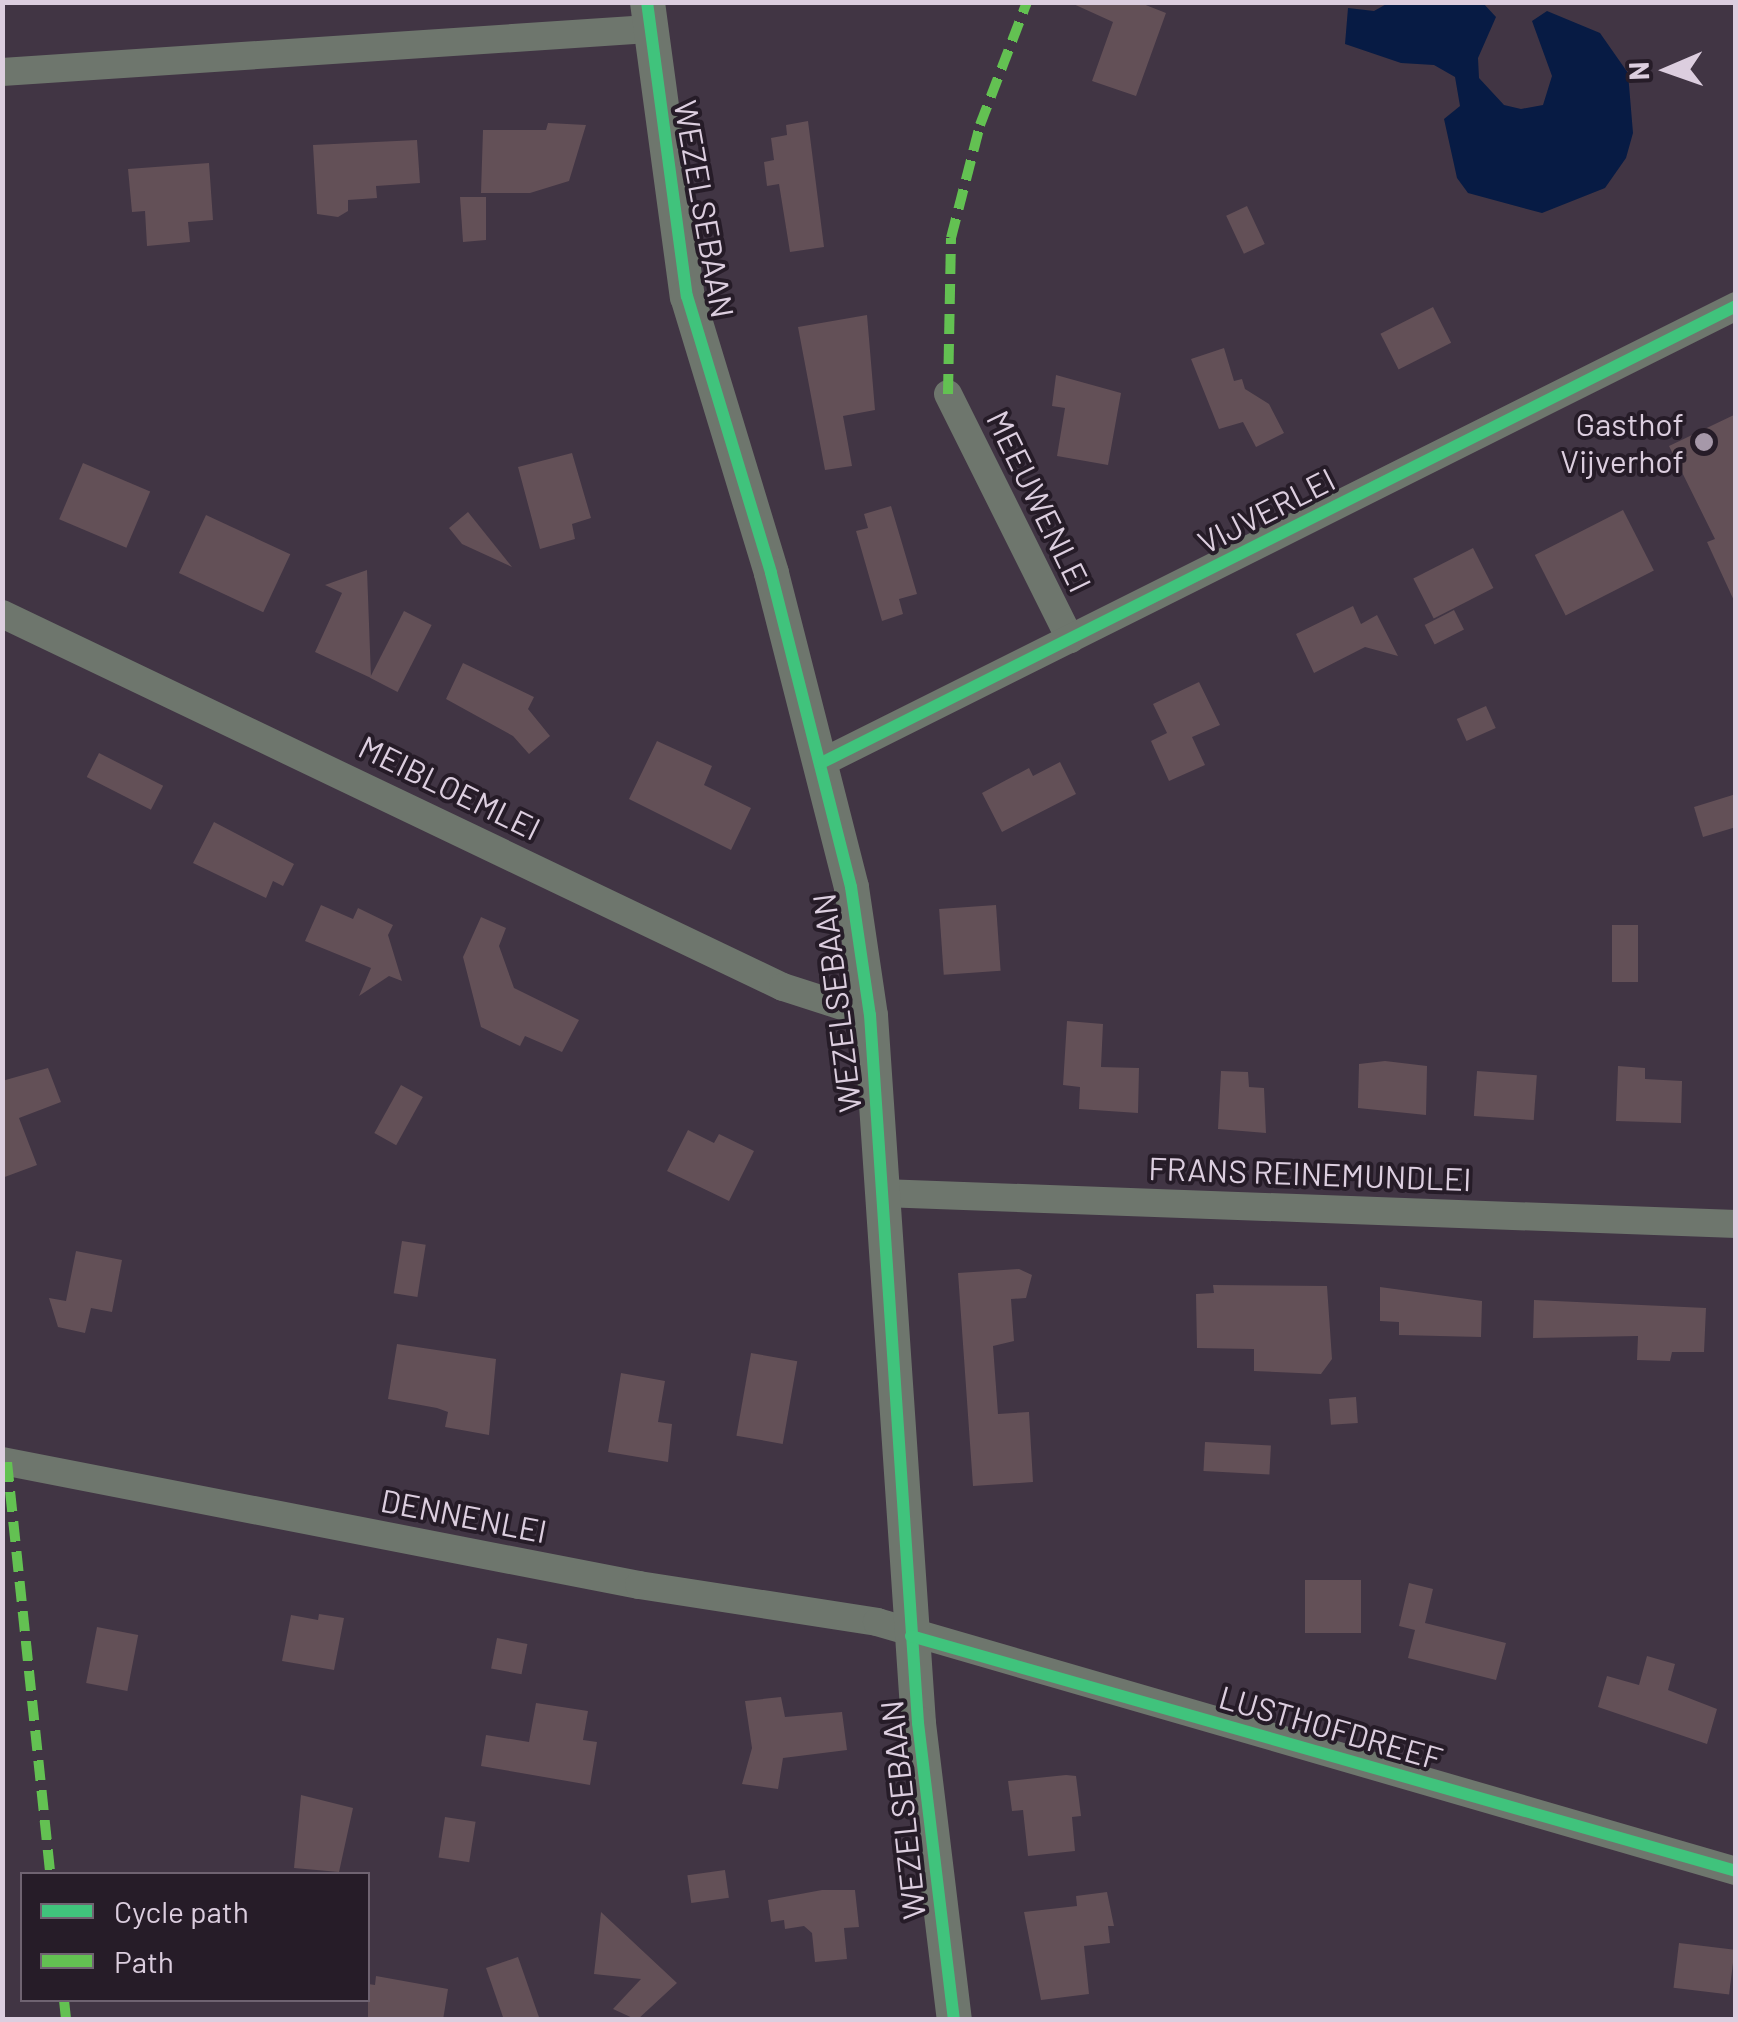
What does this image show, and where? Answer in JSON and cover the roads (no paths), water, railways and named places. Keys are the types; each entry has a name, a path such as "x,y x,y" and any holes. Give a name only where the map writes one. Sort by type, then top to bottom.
{"street":[{"path":"2,72 648,16"},
{"name":"WEZELSEBAAN","path":"648,16 687,296 821,762 851,887 870,1016 911,1636 954,2020"},
{"name":"VIJVERLEI","path":"821,762 1736,306"},
{"name":"MEEUWENLEI","path":"948,394 1070,639"},
{"name":"MEIBLOEMLEI","path":"2,614 783,987 870,1016"},
{"name":"FRANS REINEMUNDLEI","path":"882,1192 1736,1224"},
{"name":"DENNENLEI","path":"2,1461 639,1585 878,1622 911,1636"},
{"name":"LUSTHOFDREEF","path":"911,1636 1736,1871"}],"water":[{"path":"1390,2 1483,3 1496,17 1478,58 1479,78 1504,105 1521,109 1543,105 1552,76 1532,21 1547,11 1600,33 1628,73 1633,133 1626,158 1605,188 1542,213 1468,193 1457,178 1444,119 1460,106 1455,77 1434,65 1401,63 1345,44 1348,8 1374,11"}],"place":[{"name":"Gasthof Vijverhof","path":"1704,442"}]}
